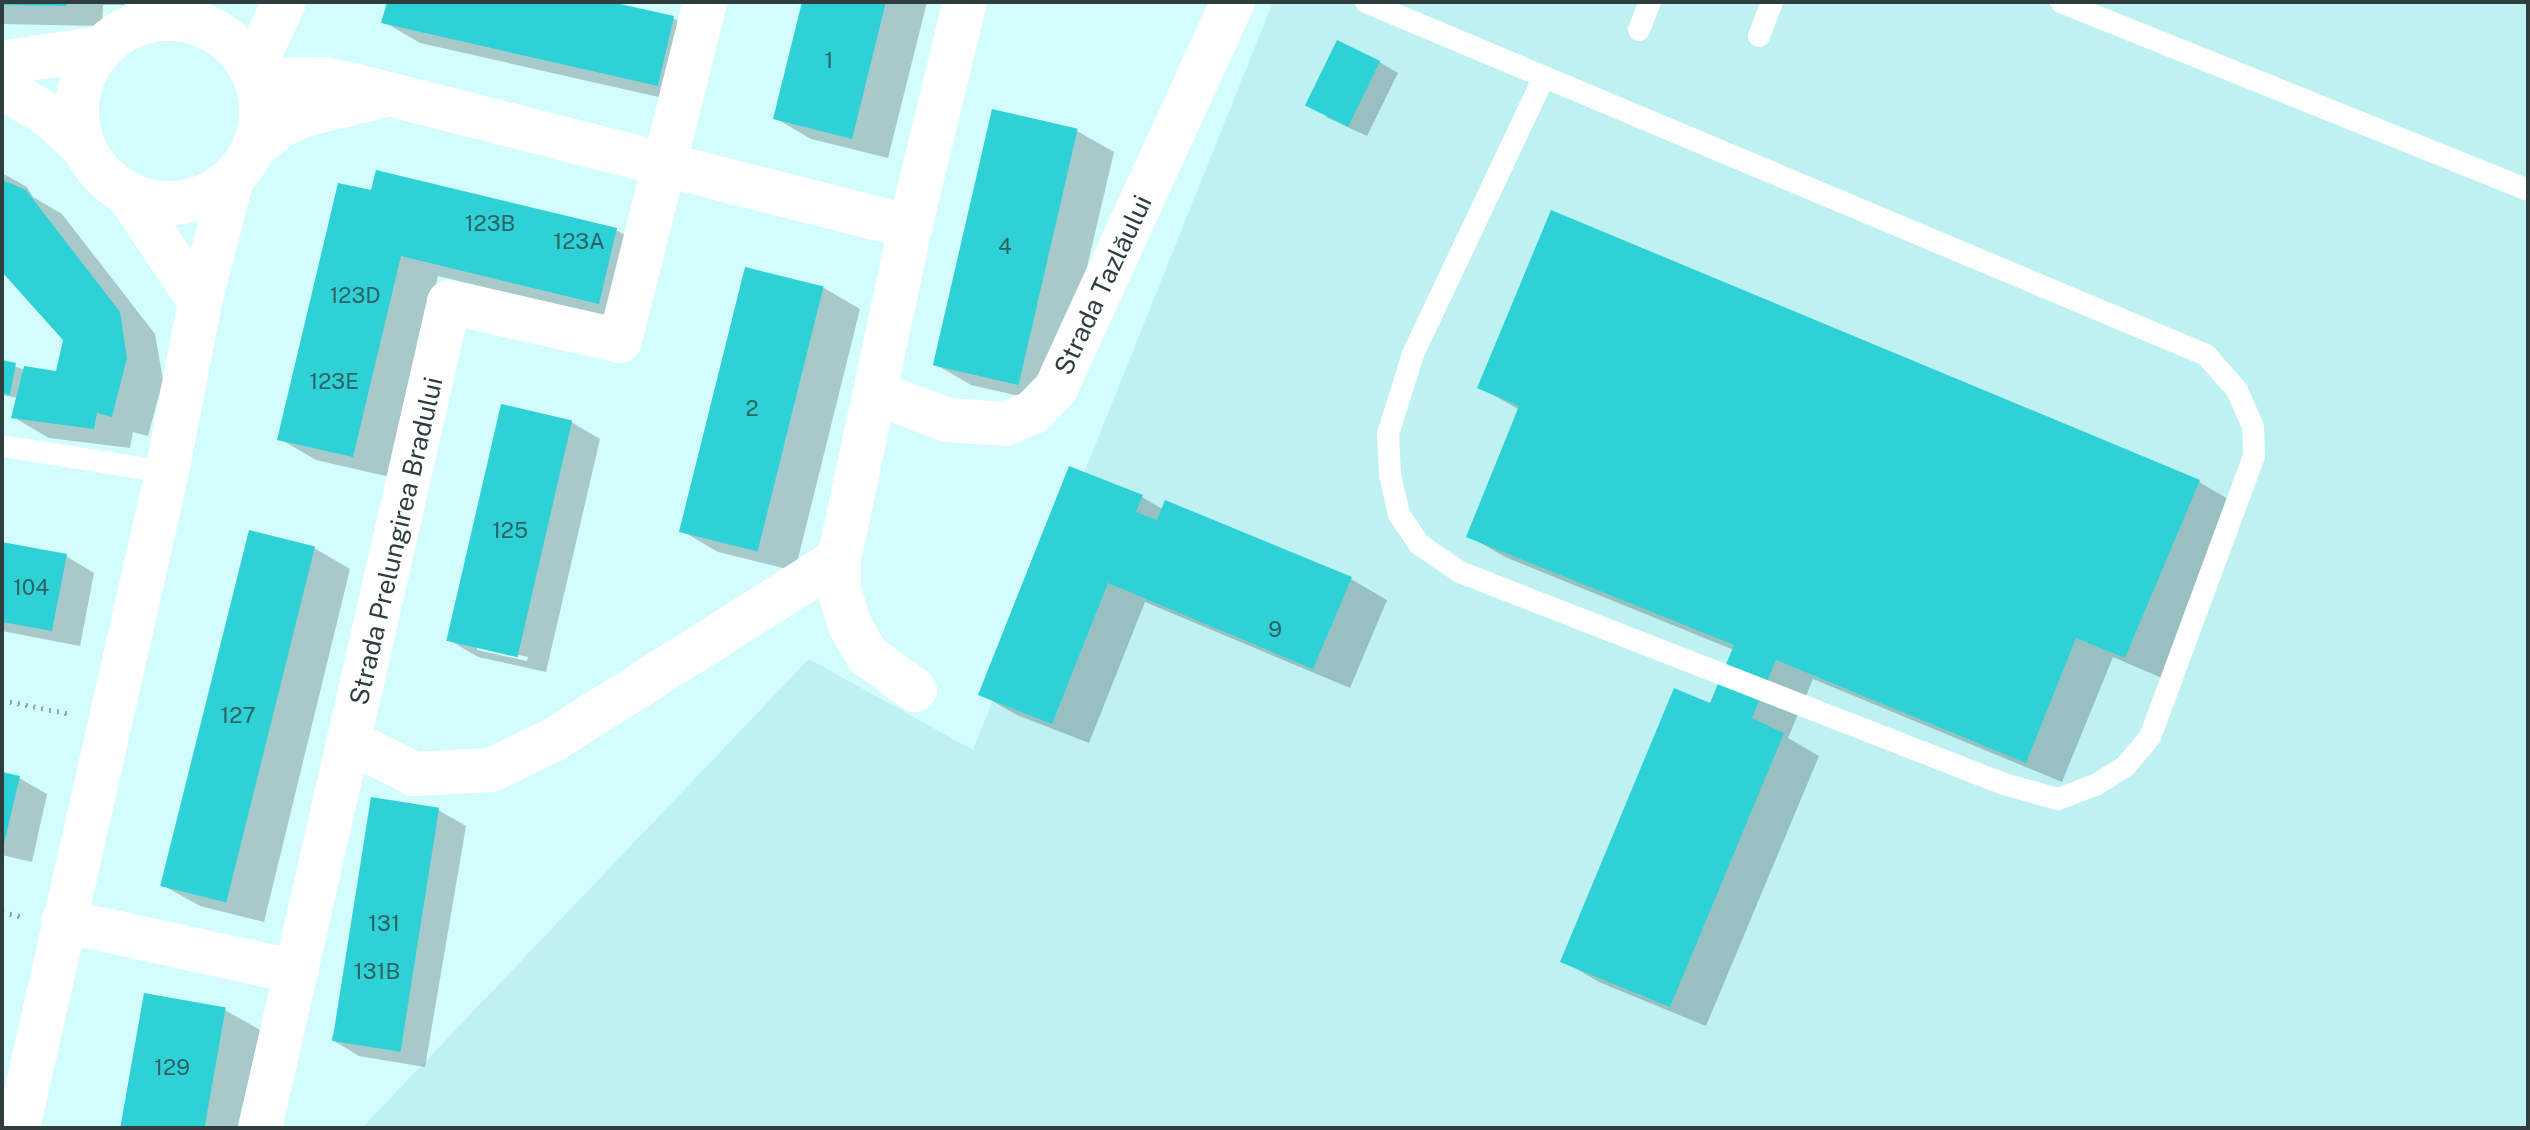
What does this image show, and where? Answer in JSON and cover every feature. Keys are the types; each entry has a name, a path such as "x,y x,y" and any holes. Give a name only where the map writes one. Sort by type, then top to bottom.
{"street":[{"path":"254,75 284,2"},
{"name":"Strada Prelungirea Bradului","path":"260,1128 351,742 449,302 620,341 705,2"},
{"path":"915,690 867,655 850,626 839,574 910,227 965,2"},
{"name":"Strada Tazlăului","path":"876,393 948,420 1005,424 1033,412 1056,388 1233,2"},
{"path":"18,1128 167,472 200,302 242,163 260,126 254,75 237,48 214,30 170,10 118,34 101,48 86,70 77,96 77,122 84,148"},
{"path":"2,63 101,48"},
{"path":"254,75 323,79 666,163 910,227"},
{"path":"2,87 51,117 84,148 95,166 127,193 200,302"},
{"path":"127,193 153,201 181,202 208,194 279,127 303,115 385,95"},
{"path":"351,742 414,774 491,770 553,740 839,574"},
{"path":"63,921 296,972"}],"lane":[{"path":"1366,2 2206,355 2237,390 2253,427 2254,456 2150,737 2126,766 2095,785 2058,799 2004,784 1460,572 1419,544 1399,514 1390,476 1388,434 1413,354 1544,77"},
{"path":"1639,30 1650,2"},
{"path":"1759,36 1772,2"},
{"path":"2061,2 2528,190"},
{"path":"2,446 167,472"}],"path":[{"path":"2,700 111,722"}],"shaded area":[{"path":"1273,2 2528,2 2528,1128 362,1128 809,659 973,750"}],"building":[{"path":"2,2 67,2 67,6 2,5"},
{"path":"387,2 611,2 674,16 658,86 381,23"},
{"path":"802,2 886,2 852,139 773,119"},
{"path":"1337,40 1380,61 1348,127 1305,106"},
{"path":"992,109 1078,129 1019,385 933,365"},
{"path":"376,170 617,228 599,304 401,256 353,457 277,440 338,183 371,190"},
{"path":"2,180 26,190 120,312 127,358 112,417 97,413 94,429 11,418 24,366 56,371 63,340 2,272"},
{"path":"1551,210 2200,480 2125,658 2076,638 2026,763 1776,660 1752,718 1784,733 1670,1007 1560,962 1674,688 1710,703 1734,645 1466,537 1519,406 1477,388"},
{"path":"745,267 824,287 758,551 679,532"},
{"path":"2,360 16,363 10,395 2,393"},
{"path":"501,404 572,420 517,657 446,641"},
{"path":"1069,466 1143,495 1136,512 1157,520 1165,500 1352,577 1313,669 1108,583 1052,724 978,695"},
{"path":"249,530 315,546 226,903 160,886"},
{"path":"2,542 67,554 52,631 2,622"},
{"path":"2,772 20,776 3,848 2,848"},
{"path":"371,797 439,808 401,1052 332,1041"},
{"path":"144,993 226,1007 204,1128 120,1128"}]}
